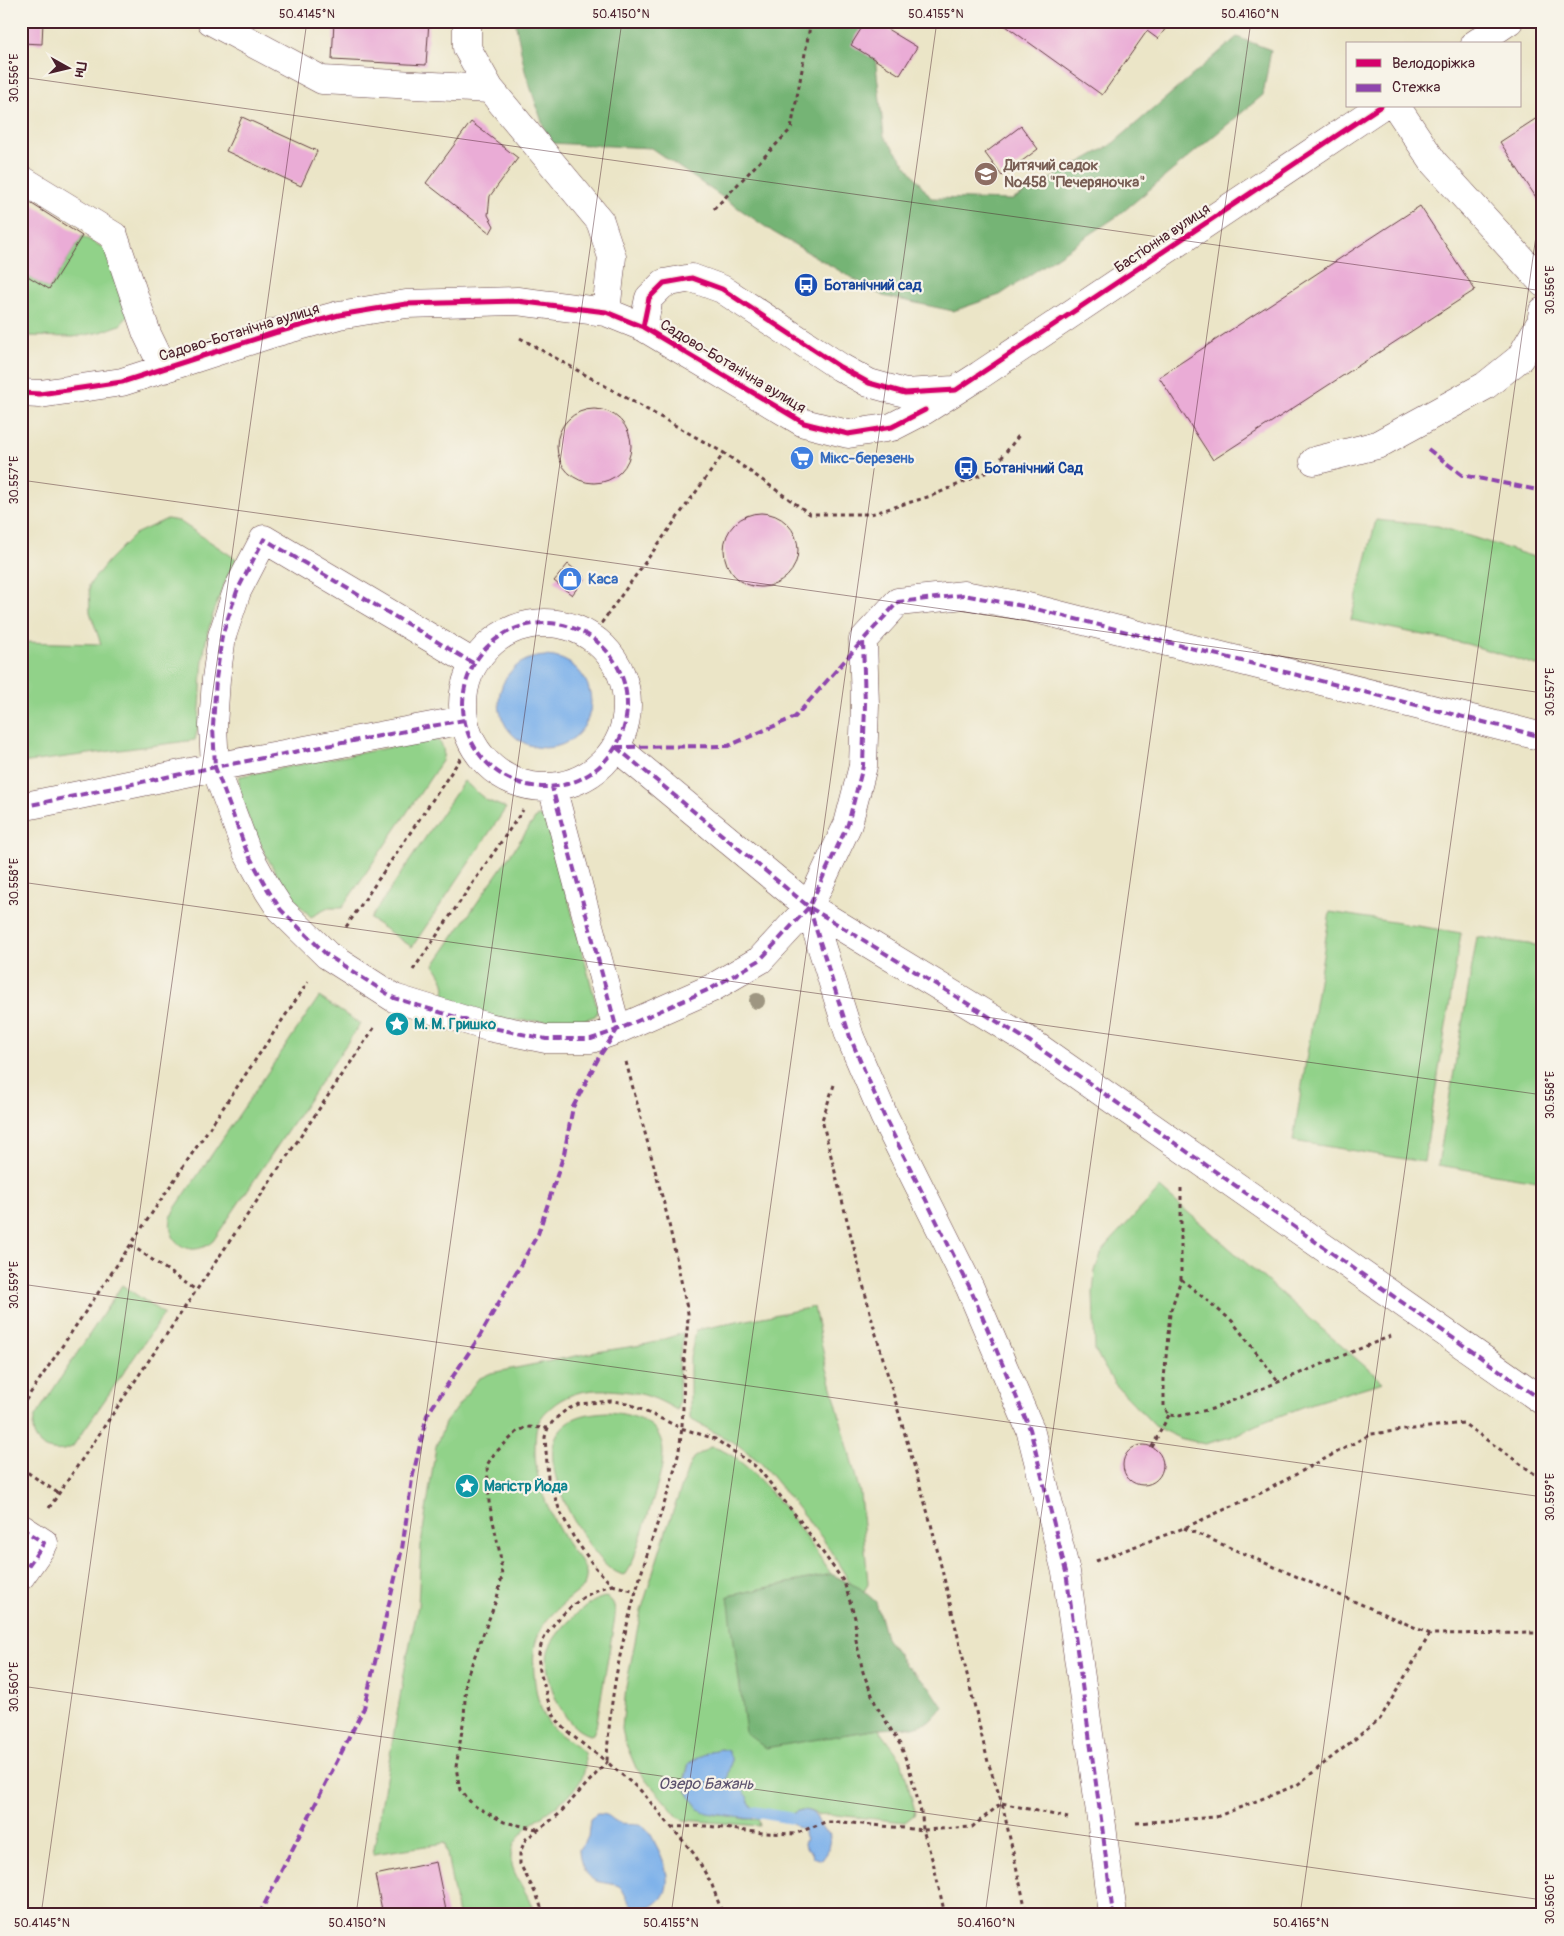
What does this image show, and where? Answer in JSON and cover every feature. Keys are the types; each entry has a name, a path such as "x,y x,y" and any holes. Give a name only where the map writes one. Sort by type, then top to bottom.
{"street":[{"path":"211,21 322,80 490,90"},
{"path":"467,21 467,48 490,90 600,222 612,257 606,312"},
{"path":"1478,42 1509,21"},
{"name":"Бастіонна вулиця","path":"925,410 1379,108"},
{"path":"1397,108 1434,163 1543,282"},
{"path":"21,179 114,236 147,334 164,369"},
{"name":"Садово-Ботанічна вулиця","path":"643,327 649,298 664,283 692,278 722,289 840,367 870,383 905,393 956,390"},
{"name":"Садово-Ботанічна вулиця","path":"21,393 40,394 122,382 274,333 338,315 406,304 517,301 606,312 643,327 804,423 848,434 892,427 925,410"},
{"path":"1314,461 1377,445 1485,386 1520,358 1540,322 1543,311"},
{"path":"473,663 264,539 237,591 222,636 216,679 213,726 214,767 247,852 268,890 281,910 326,956 394,998 488,1027 546,1039 591,1039 617,1030 712,988 760,960 809,907 848,824 863,766 865,705 863,640 898,602 964,595 1028,607 1543,737"},
{"path":"540,622 567,624 592,636 607,649 618,666 625,684 628,706 625,727 616,747 590,774 575,782 546,787 514,782 484,760 468,731 462,701 473,663 491,642 514,628 540,622"},
{"path":"21,807 214,767 468,731"},
{"path":"616,747 809,907 1029,1041 1543,1401"},
{"path":"546,787 617,1030"},
{"path":"809,907 850,1037 884,1116 970,1288 1030,1428 1066,1572 1113,1915"},
{"path":"21,1576 44,1543 32,1522"}],"path":[{"path":"714,209 791,129 811,21"},
{"path":"520,338 724,453 810,514 871,514 931,496 992,470 1020,434"},
{"path":"592,636 724,453"},
{"path":"21,1407 326,956 468,731"},
{"path":"32,1522 58,1493 394,998 546,787"},
{"path":"544,1915 537,1896 520,1864 520,1852 526,1839 558,1815 607,1762 608,1735 616,1675 627,1621 670,1485 680,1447 688,1313 667,1215 617,1030"},
{"path":"850,1037 822,1120 873,1324 931,1524 988,1762 1002,1803 1027,1915"},
{"path":"1169,1415 1164,1407 1166,1350 1170,1313 1182,1279 1182,1198 1176,1145"},
{"path":"131,1245 196,1290"},
{"path":"1182,1279 1232,1321 1279,1382"},
{"path":"1169,1415 1178,1416 1212,1409 1428,1321"},
{"path":"612,1585 594,1566 573,1536 554,1496 548,1478 545,1463 545,1437 548,1428 554,1420 566,1410 579,1404 611,1401 627,1403 681,1428 715,1439 758,1468 801,1522 844,1582 855,1618 856,1640 863,1672 876,1704 901,1746 907,1763 922,1816 923,1830 934,1862 945,1915"},
{"path":"1152,1447 1169,1415"},
{"path":"1066,1572 1184,1528 1263,1492 1371,1434 1463,1423 1543,1480"},
{"path":"537,1829 504,1822 473,1805 460,1790 456,1767 464,1718 466,1679 491,1614 502,1576 500,1554 489,1502 487,1465 494,1454 517,1432 527,1427 548,1428"},
{"path":"21,1468 58,1493"},
{"path":"1184,1528 1430,1634 1536,1633 1543,1636"},
{"path":"636,1591 612,1585 591,1592 574,1604 558,1620 544,1638 539,1656 548,1702 555,1718 641,1791 695,1855 712,1885 723,1915"},
{"path":"1002,1803 1102,1826 1216,1817 1297,1784 1380,1719 1430,1634"},
{"path":"670,1827 707,1826 763,1833 794,1834 825,1822 923,1830 972,1827 1002,1803"},
{"path":"1530,1915 1543,1905"}],"green space":[{"path":"515,21 871,21 884,136 931,198 1012,200 1111,145 1237,37 1271,50 1263,95 1119,215 1000,295 953,311 883,296 773,232 651,148 549,143 525,71"},
{"path":"82,236 106,249 131,313 120,325 101,332 73,337 27,336 21,334 21,272 49,289"},
{"path":"167,519 179,521 236,559 211,621 205,647 200,710 195,740 21,763 21,642 101,644 90,612 89,585 108,561 135,534"},
{"path":"1376,520 1438,526 1543,560 1543,667 1467,644 1351,620"},
{"path":"434,739 442,745 442,761 342,908 328,908 311,917 287,889 262,848 242,799 239,786 240,776"},
{"path":"464,781 486,800 506,808 412,947 370,919"},
{"path":"537,816 544,817 548,822 598,1011 595,1016 581,1021 506,1020 439,1006 445,989 443,980 434,965"},
{"path":"1330,912 1461,933 1424,1162 1293,1141"},
{"path":"1477,937 1543,946 1543,1182 1438,1165"},
{"path":"319,997 360,1024 213,1241 204,1247 186,1248 174,1238 171,1230 174,1210"},
{"path":"1160,1188 1383,1382 1313,1403 1256,1425 1231,1437 1205,1444 1179,1438 1155,1426 1114,1383 1095,1351 1093,1293 1095,1271 1101,1254"},
{"path":"122,1285 164,1314 73,1446 61,1450 48,1449 42,1446 34,1436 35,1417"},
{"path":"814,1307 825,1361 860,1493 868,1583 864,1592 851,1584 823,1539 761,1463 738,1445 690,1419 690,1358 696,1330"},
{"path":"683,1333 679,1357 679,1401 677,1410 656,1399 643,1395 610,1390 591,1390 565,1398 549,1409 539,1422 536,1430 535,1459 540,1484 554,1521 582,1564 586,1576 584,1587 559,1608 542,1627 534,1650 535,1683 540,1706 548,1721 555,1730 584,1753 584,1771 578,1785 566,1798 537,1819 524,1831 515,1844 511,1859 512,1865 518,1880 538,1915 458,1915 445,1843 373,1854 406,1662 418,1606 421,1544 436,1446 445,1423 478,1379 491,1373 596,1352 648,1344"},
{"path":"608,1412 630,1416 645,1422 655,1430 661,1440 663,1453 658,1484 633,1561 623,1575 612,1570 598,1556 575,1523 557,1482 553,1462 554,1444 560,1430 565,1425 582,1416"},
{"path":"710,1447 726,1452 760,1480 794,1521 831,1574 728,1596 765,1747 879,1729 901,1759 915,1811 914,1815 905,1822 826,1814 817,1815 811,1811 804,1810 797,1811 791,1815 755,1809 751,1807 742,1789 732,1786 727,1782 731,1757 722,1749 710,1751 689,1763 684,1781 686,1791 699,1809 717,1815 745,1819 758,1818 760,1826 684,1820 678,1817 636,1768 625,1742 622,1729 626,1687 641,1611 689,1466 693,1458"},
{"path":"831,1574 860,1588 876,1602 886,1638 906,1666 929,1686 943,1707 929,1722 914,1727 879,1729 765,1748 746,1733 728,1596"},
{"path":"605,1597 613,1602 615,1617 596,1727 593,1734 590,1735 580,1731 563,1713 552,1688 547,1662 548,1652 556,1636 571,1619 589,1604"}],"water":[{"path":"545,656 563,660 577,670 587,684 591,702 587,720 577,734 563,744 545,748 527,744 513,734 503,720 499,702 503,684 513,670 527,660"},
{"name":"Озеро Бажань","path":"722,1749 728,1751 731,1757 727,1782 742,1788 750,1804 755,1809 756,1815 750,1819 707,1813 699,1809 690,1797 684,1784 689,1763 710,1751"},
{"path":"802,1810 813,1813 822,1829 831,1834 827,1853 822,1860 813,1857 812,1853 805,1848 806,1839 802,1829 796,1827 790,1821 793,1813"},
{"path":"597,1814 608,1815 621,1823 641,1825 651,1835 662,1858 667,1875 665,1892 654,1905 644,1908 635,1907 630,1903 619,1886 592,1879 585,1872 580,1859 579,1849 588,1837 590,1819"}],"building":[{"path":"21,21 43,21 42,44 21,43"},
{"path":"334,21 429,21 426,65 332,60"},
{"path":"866,21 874,21 917,47 900,75 851,45"},
{"path":"999,21 1171,21 1158,39 1147,31 1102,95"},
{"path":"1543,114 1543,208 1500,142"},
{"path":"242,117 317,151 301,186 226,151"},
{"path":"471,122 518,158 490,196 488,215 494,226 490,233 426,183"},
{"path":"1021,126 1038,149 1002,176 985,153"},
{"path":"21,197 82,236 49,289 21,272"},
{"path":"1420,206 1475,290 1213,460 1159,377"},
{"path":"594,409 608,412 620,420 628,432 631,446 628,460 620,472 608,480 594,483 580,480 568,472 560,460 557,446 560,432 568,420 580,412"},
{"path":"761,513 782,519 792,529 798,550 792,571 782,581 761,587 740,581 730,571 724,550 730,529 740,519"},
{"name":"Каса","path":"568,564 585,578 572,595 554,581"},
{"path":"1139,1445 1147,1445 1154,1448 1160,1454 1163,1465 1160,1476 1154,1482 1147,1485 1139,1485 1132,1482 1126,1476 1123,1469 1123,1461 1126,1454 1132,1448"},
{"path":"436,1862 447,1915 383,1915 375,1875"}],"waterway":[{"path":"756,1812 790,1818"}],"marked path":[{"path":"1428,449 1462,475 1543,491"},
{"path":"473,663 264,539 237,591 222,636 216,679 213,726 215,767 247,852 268,890 281,910 327,955 394,998 488,1027 546,1039 591,1039 617,1030 712,988 760,960 809,907 848,824 863,766 865,705 863,640 898,602 964,595 1028,607 1543,737"},
{"path":"553,623 569,626 584,632 609,653 618,666 624,681 627,705 626,721 618,744 597,769 584,778 569,784 537,787 521,784 506,778 481,757 472,744 466,729 463,697 466,681 472,666 493,641 506,632 521,626 553,623"},
{"path":"616,747 728,746 795,717 863,640"},
{"path":"21,807 215,767 464,720"},
{"path":"616,747 809,907 1029,1041 1543,1401"},
{"path":"259,1915 364,1708 402,1549 412,1479 427,1415 478,1339 538,1234 564,1154 573,1107 599,1057 617,1030 552,787"},
{"path":"809,907 850,1037 884,1116 970,1288 1030,1429 1066,1572 1113,1915"},
{"path":"21,1528 44,1543 21,1576"}],"cycle path":[{"path":"643,327 649,298 664,283 692,278 722,289 840,367 869,383 905,393 956,390 1378,108"},
{"path":"21,393 40,394 122,382 274,333 339,315 406,304 517,301 606,312 643,327 804,423 848,434 892,427 925,410"}],"place":[{"name":"Дитячий садок №458 \"Печеряночка\"","path":"986,174"},
{"name":"Ботанічний сад","path":"806,285"},
{"name":"Мікс-березень","path":"802,458"},
{"name":"Ботанічний Сад","path":"966,468"},
{"name":"Каса","path":"570,579"},
{"name":"М. М. Гришко","path":"397,1024"},
{"name":"Магістр Йода","path":"467,1486"}]}
